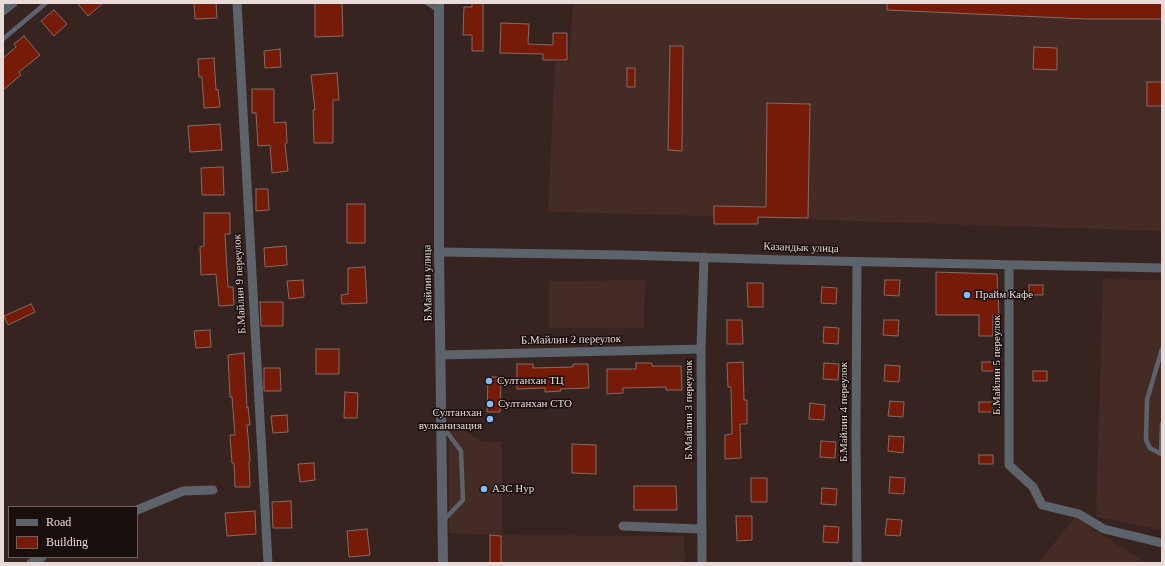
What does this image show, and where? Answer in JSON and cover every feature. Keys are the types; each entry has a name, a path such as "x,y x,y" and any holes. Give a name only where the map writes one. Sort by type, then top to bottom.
{"street":[{"path":"3,11 13,3"},
{"name":"Б.Майлин 9 переулок","path":"237,3 268,563"},
{"name":"Б.Майлин улица","path":"439,7 439,252 443,563"},
{"name":"Казандык улица","path":"439,252 1162,268"},
{"name":"Б.Майлин 3 переулок","path":"702,563 701,350 704,257"},
{"name":"Б.Майлин 4 переулок","path":"857,262 857,563"},
{"name":"Б.Майлин 5 переулок","path":"1009,265 1009,465 1033,487 1042,505 1079,514 1104,529 1162,543"},
{"name":"Б.Майлин 2 переулок","path":"441,355 701,350"},
{"path":"138,510 183,491 213,490"},
{"path":"623,526 701,529"},
{"path":"31,563 40,558"}],"lane":[{"path":"3,39 46,3"},
{"path":"427,3 439,7"},
{"path":"1162,349 1147,400 1146,440 1150,448 1161,454 1162,424"},
{"path":"442,425 461,451 463,500 443,522"}],"shaded area":[{"path":"573,3 1162,3 1162,231 548,212 555,62 569,62"},
{"path":"1103,279 1162,280 1162,530 1096,517"},
{"path":"645,280 644,328 549,328 549,281"},
{"path":"449,420 482,442 502,442 502,535 684,536 685,563 501,563 501,535 449,533"},
{"path":"1075,517 1146,563 1038,563"}],"building":[{"path":"77,3 103,3 88,16"},
{"path":"194,3 216,3 217,18 195,19"},
{"path":"315,3 342,3 343,36 315,37"},
{"path":"472,3 483,3 483,51 472,51 472,35 463,35 464,7 472,7"},
{"path":"887,3 1162,3 1162,19 1086,19 887,10"},
{"path":"54,10 67,24 54,36 41,21"},
{"path":"501,23 529,24 528,44 553,45 553,33 567,33 567,60 543,60 543,54 500,53"},
{"path":"24,36 40,55 19,72 21,75 3,90 3,58 16,47 14,44"},
{"path":"670,46 683,46 682,151 668,150"},
{"path":"1034,47 1057,48 1057,70 1033,69"},
{"path":"280,49 281,67 265,68 264,51"},
{"path":"214,58 216,90 218,89 220,107 204,108 202,77 199,77 198,59"},
{"path":"627,68 635,68 635,87 627,87"},
{"path":"337,73 339,100 333,100 333,143 314,143 313,110 315,110 311,75"},
{"path":"1147,82 1162,82 1162,106 1147,106"},
{"path":"252,89 274,89 274,123 286,122 287,143 285,144 288,171 272,173 270,145 258,146 256,113 252,113"},
{"path":"767,103 810,104 808,218 758,217 758,224 714,224 714,206 766,207"},
{"path":"220,124 222,150 190,152 188,126"},
{"path":"223,167 224,195 202,195 201,168"},
{"path":"256,189 268,189 269,210 256,211"},
{"path":"347,204 365,204 365,243 347,243"},
{"path":"204,213 230,213 230,234 225,234 228,287 233,287 234,305 219,306 216,274 201,275 200,247 204,246"},
{"path":"286,246 287,265 265,267 264,248"},
{"path":"365,267 367,303 342,304 341,295 348,294 348,268"},
{"name":"Прайм Кафе","path":"936,272 997,274 999,315 993,315 993,336 979,336 979,315 936,315"},
{"path":"303,280 304,297 289,299 287,281"},
{"path":"885,280 900,280 899,296 884,295"},
{"path":"747,283 763,283 763,307 748,307"},
{"path":"1029,285 1043,285 1043,295 1029,295"},
{"path":"822,287 837,288 836,304 821,303"},
{"path":"260,302 283,302 283,326 261,326"},
{"path":"31,304 35,312 8,325 4,316"},
{"path":"727,320 742,320 743,344 727,344"},
{"path":"884,320 899,320 898,336 883,335"},
{"path":"824,327 839,328 838,344 823,343"},
{"path":"210,330 211,347 196,348 194,331"},
{"path":"316,349 339,349 339,374 316,374"},
{"path":"244,353 247,408 248,407 250,425 247,425 250,461 250,487 235,487 234,463 232,463 230,435 235,435 232,397 230,397 228,355"},
{"path":"743,362 744,400 747,400 747,424 740,424 741,458 725,459 725,435 732,434 731,387 728,387 727,363"},
{"path":"982,362 996,362 996,371 982,371"},
{"path":"636,363 652,363 652,366 681,366 682,390 666,390 666,387 623,388 623,393 607,394 607,369 636,369"},
{"path":"824,363 839,364 838,380 823,379"},
{"path":"517,364 533,364 533,368 573,367 573,364 588,364 589,388 560,389 561,391 545,392 545,388 517,389"},
{"path":"885,365 900,366 899,382 884,381"},
{"path":"264,368 280,368 281,391 264,391"},
{"path":"1033,371 1047,371 1047,381 1033,381"},
{"path":"488,377 501,377 500,412 487,412"},
{"path":"345,392 358,393 357,418 344,418"},
{"path":"890,401 904,402 903,417 888,416"},
{"path":"979,402 993,402 992,412 979,412"},
{"path":"810,403 825,405 824,420 809,419"},
{"path":"287,415 288,432 273,433 271,416"},
{"path":"889,436 904,437 903,453 888,451"},
{"path":"821,441 836,442 835,458 820,457"},
{"path":"572,444 596,445 596,474 572,473"},
{"path":"979,455 993,455 993,464 979,464"},
{"path":"314,463 315,480 300,482 298,464"},
{"path":"890,477 905,478 904,494 889,493"},
{"path":"751,478 767,478 767,502 751,502"},
{"path":"634,486 676,486 677,510 634,510"},
{"path":"822,488 837,489 836,505 821,504"},
{"path":"291,501 292,528 273,528 272,502"},
{"path":"255,511 256,534 227,536 225,513"},
{"path":"736,516 752,516 752,540 737,541"},
{"path":"887,519 902,520 900,536 885,535"},
{"path":"824,526 839,527 838,543 823,542"},
{"path":"367,529 370,555 349,557 347,531"},
{"path":"490,535 501,536 501,563 490,563"}],"place":[{"name":"Прайм Кафе","path":"967,295"},
{"name":"Султанхан ТЦ","path":"489,381"},
{"name":"Султанхан СТО","path":"490,404"},
{"name":"Султанхан вулканизация","path":"490,419"},
{"name":"АЗС Нур","path":"484,489"}]}
